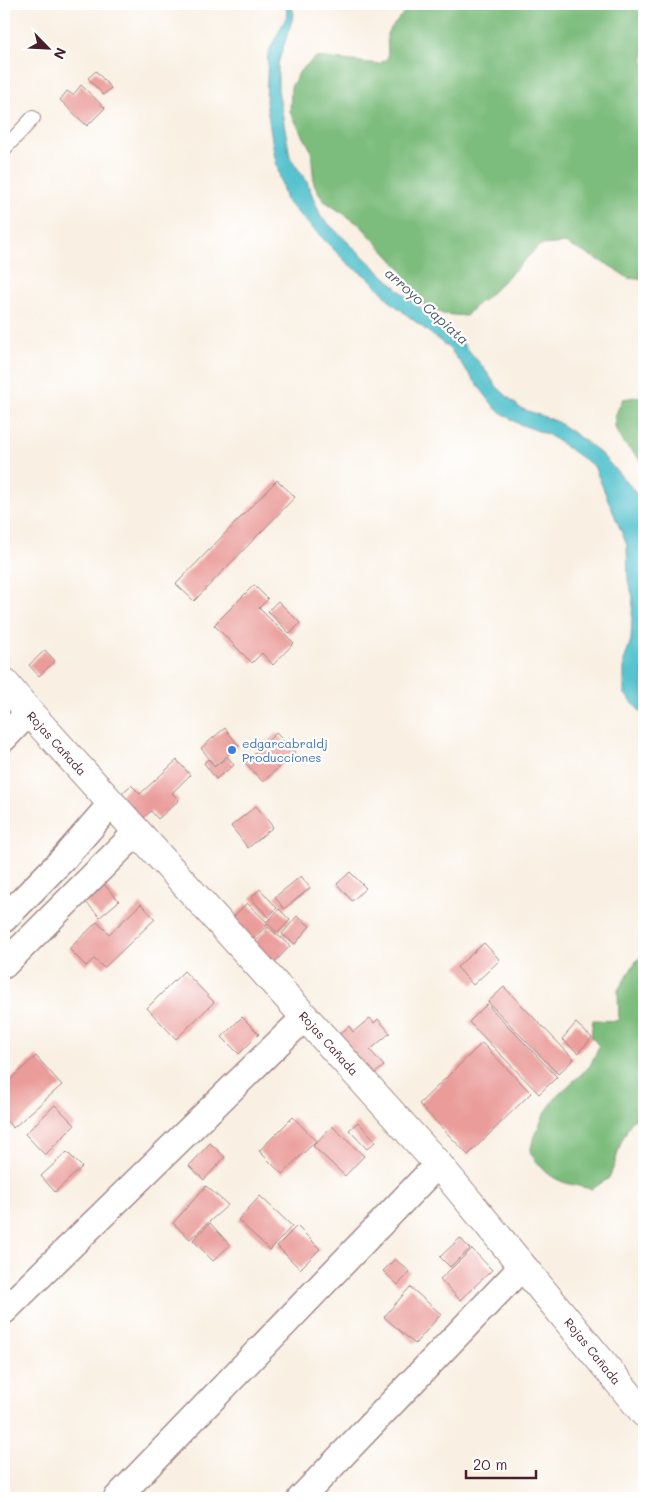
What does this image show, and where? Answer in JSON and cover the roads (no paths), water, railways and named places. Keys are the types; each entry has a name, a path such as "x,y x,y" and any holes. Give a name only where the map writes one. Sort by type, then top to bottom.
{"main road":[{"name":"Rojas Cañada","path":"4,682 438,1164 644,1413"}],"street":[{"path":"4,738 29,712"},
{"path":"4,919 64,858 112,803"},
{"path":"4,966 138,832"},
{"path":"4,1311 305,1017"},
{"path":"116,1498 438,1164"},
{"path":"301,1498 523,1266"}],"lane":[{"path":"4,149 33,118"}],"water":[{"path":"286,4 291,4 294,14 278,63 278,90 290,157 307,182 321,217 399,290 459,339 497,387 520,408 556,421 585,441 601,454 634,490 644,513 644,716 624,693 624,661 631,640 633,597 628,580 627,545 594,466 549,435 517,423 496,409 450,349 392,303 370,279 347,263 286,201 275,158 266,102 268,53 287,16"}],"place":[{"name":"edgarcabraldj Producciones","path":"232,750"}],"water label":[{"name":"arroyo Capiata","path":"427,306"}]}
